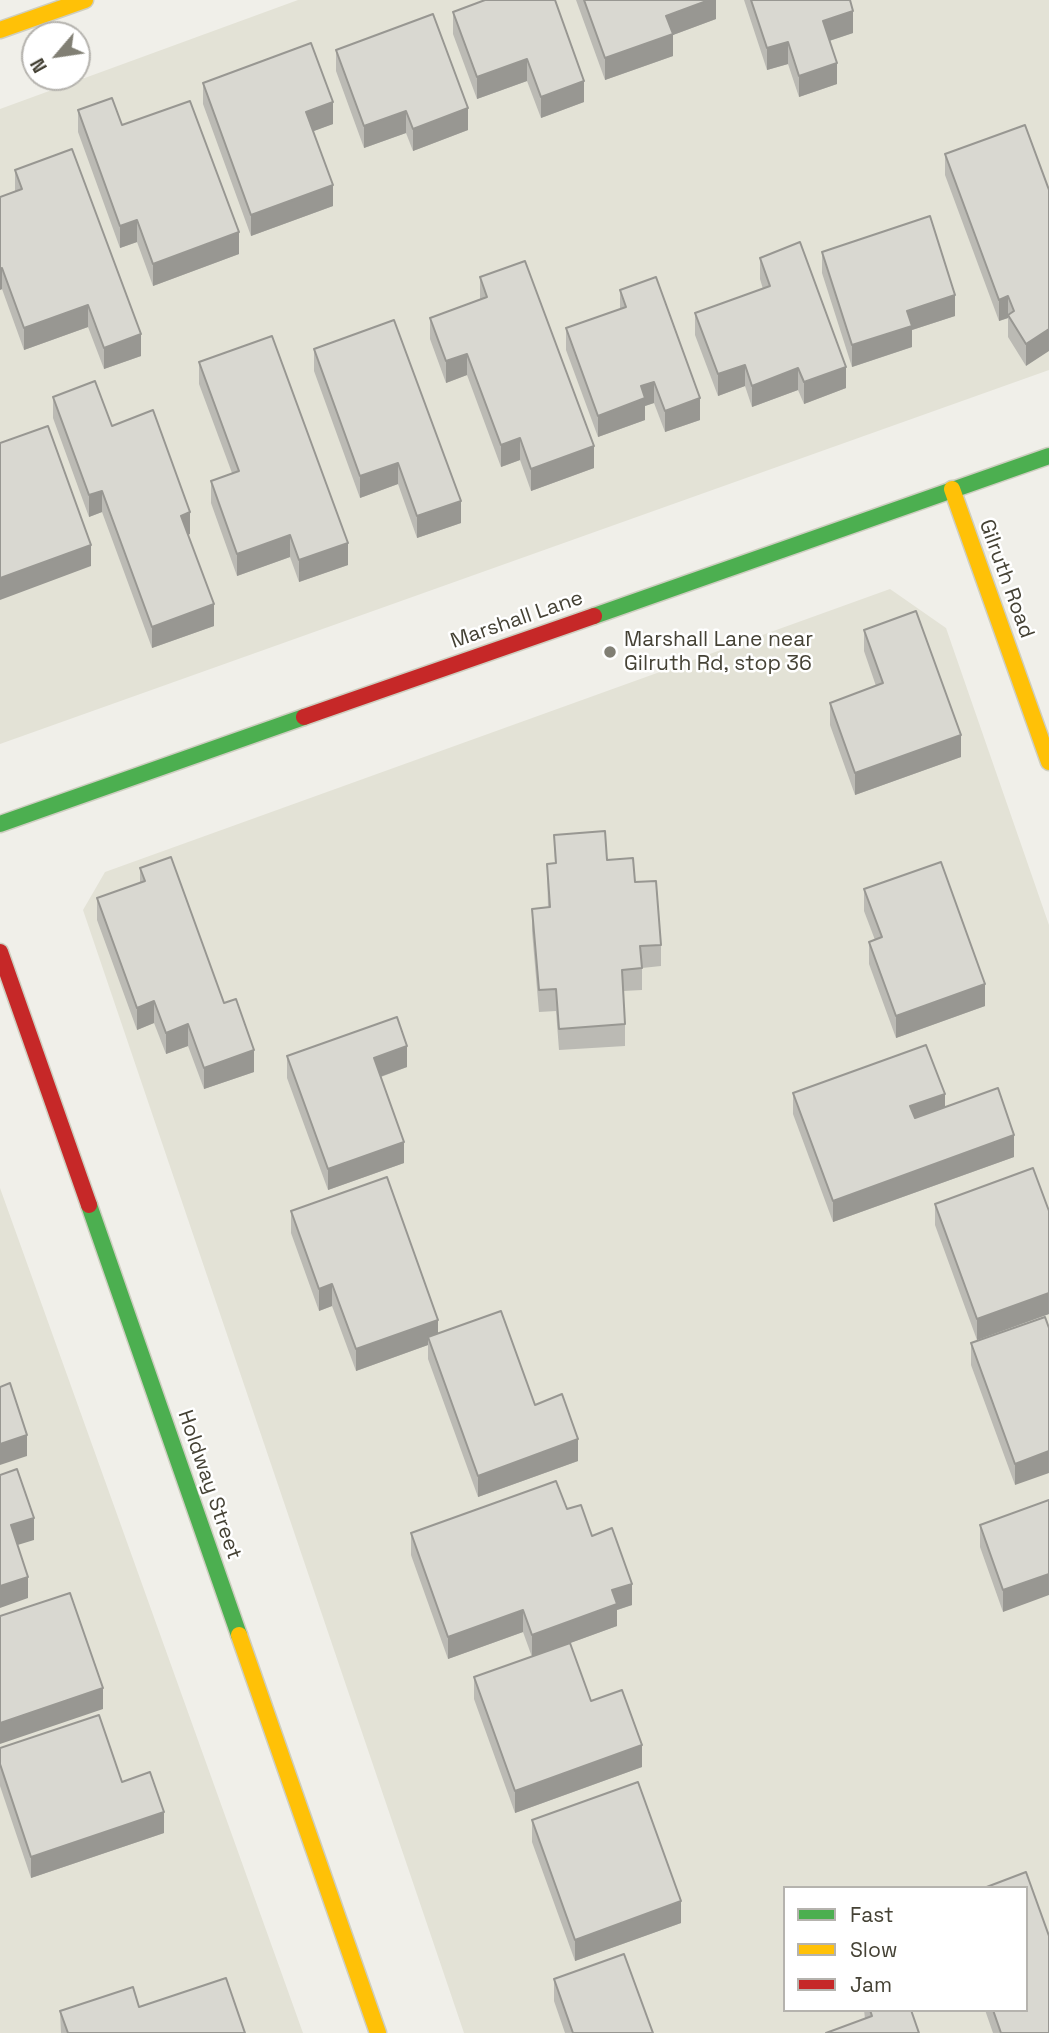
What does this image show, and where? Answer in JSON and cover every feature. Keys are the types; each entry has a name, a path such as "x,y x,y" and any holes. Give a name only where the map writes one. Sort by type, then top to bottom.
{"street":[{"path":"0,30 85,0"},
{"name":"Marshall Lane","path":"0,824 1049,456"},
{"name":"Gilruth Road","path":"951,489 1049,762"},
{"name":"Holdway Street","path":"0,952 379,2033"}],"shaded area":[{"path":"298,0 1049,0 1049,370 0,744 0,109 49,91 91,91 91,76"},
{"path":"890,589 946,628 1049,925 1049,2033 464,2033 83,910 105,872"},
{"path":"0,1188 303,2033 0,2033"}],"building":[{"path":"485,0 555,0 584,81 541,97 527,59 477,77 453,12"},
{"path":"584,0 709,0 666,16 673,34 605,58"},
{"path":"751,0 850,0 853,11 823,21 837,63 799,76 788,42 767,48"},
{"path":"433,14 468,108 413,129 406,111 364,126 336,50"},
{"path":"311,43 333,102 306,112 333,185 251,215 203,83"},
{"path":"112,98 122,125 190,101 239,232 153,264 137,220 120,226 78,110"},
{"path":"1025,125 1049,190 1049,329 1026,344 1008,315 1014,311 1008,296 999,300 945,154"},
{"path":"72,149 141,334 104,348 88,305 24,328 2,268 0,269 0,197 22,189 15,170"},
{"path":"930,216 955,295 907,311 912,326 852,345 822,252"},
{"path":"800,242 846,367 804,382 798,368 752,386 745,365 718,374 695,313 770,286 760,258"},
{"path":"525,261 594,446 531,469 520,438 501,445 467,354 446,361 430,318 487,297 480,277"},
{"path":"656,277 700,398 665,411 654,382 641,386 645,398 598,416 566,328 626,307 620,290"},
{"path":"394,320 461,501 417,516 398,463 360,476 314,349"},
{"path":"272,336 348,543 299,560 290,535 237,554 211,481 239,471 199,362"},
{"path":"95,381 112,426 153,410 190,512 181,516 214,604 152,627 102,491 89,495 53,397"},
{"path":"48,426 91,545 0,578 0,443"},
{"path":"916,611 961,735 855,773 830,703 883,683 864,630"},
{"path":"605,831 607,860 633,858 635,882 656,881 661,945 640,946 642,968 622,970 625,1024 559,1029 556,989 539,990 532,909 550,907 547,864 556,863 554,835"},
{"path":"171,857 224,1003 236,999 254,1050 204,1068 188,1024 166,1033 154,1001 137,1008 97,898 145,881 140,868"},
{"path":"941,862 985,984 896,1016 869,942 882,937 864,889"},
{"path":"397,1017 407,1046 374,1058 404,1142 328,1169 287,1056"},
{"path":"926,1045 945,1094 910,1106 915,1118 998,1088 1014,1135 833,1201 793,1093"},
{"path":"1033,1168 1049,1211 1049,1293 977,1319 935,1204"},
{"path":"387,1177 438,1320 356,1349 332,1284 319,1289 291,1211"},
{"path":"501,1311 535,1405 562,1394 578,1439 478,1476 428,1337"},
{"path":"1045,1317 1049,1328 1049,1451 1015,1464 971,1343"},
{"path":"10,1383 27,1435 0,1444 0,1387"},
{"path":"17,1469 34,1518 11,1525 28,1577 0,1586 0,1475"},
{"path":"556,1481 567,1509 581,1505 592,1536 612,1528 632,1584 612,1590 617,1604 532,1635 523,1610 448,1637 411,1533"},
{"path":"1049,1500 1049,1574 1003,1590 980,1525"},
{"path":"70,1593 103,1688 0,1723 0,1616"},
{"path":"570,1643 591,1701 622,1690 642,1745 515,1791 474,1677"},
{"path":"99,1715 122,1782 150,1772 164,1812 31,1857 0,1764 0,1748"},
{"path":"638,1782 681,1901 575,1940 532,1820"},
{"path":"1026,1872 1049,1936 1049,2033 1001,2033 994,2012 1028,2012 1028,1886 989,1886"},
{"path":"624,1954 653,2033 573,2033 554,1979"},
{"path":"226,1978 245,2033 68,2033 60,2011 133,1987 139,2007"},
{"path":"871,2012 912,2012 919,2033 826,2033 872,2016"}],"traffic: fast":[{"path":"594,616 1049,456"},
{"path":"0,824 304,717"},
{"path":"89,1205 239,1635"}],"traffic: slow":[{"path":"0,30 85,0"},
{"path":"952,489 1049,762"},
{"path":"239,1635 378,2033"}],"traffic: jam":[{"path":"304,717 594,616"},
{"path":"0,952 89,1205"}],"place":[{"name":"Marshall Lane near Gilruth Rd, stop 36","path":"610,652"}]}
